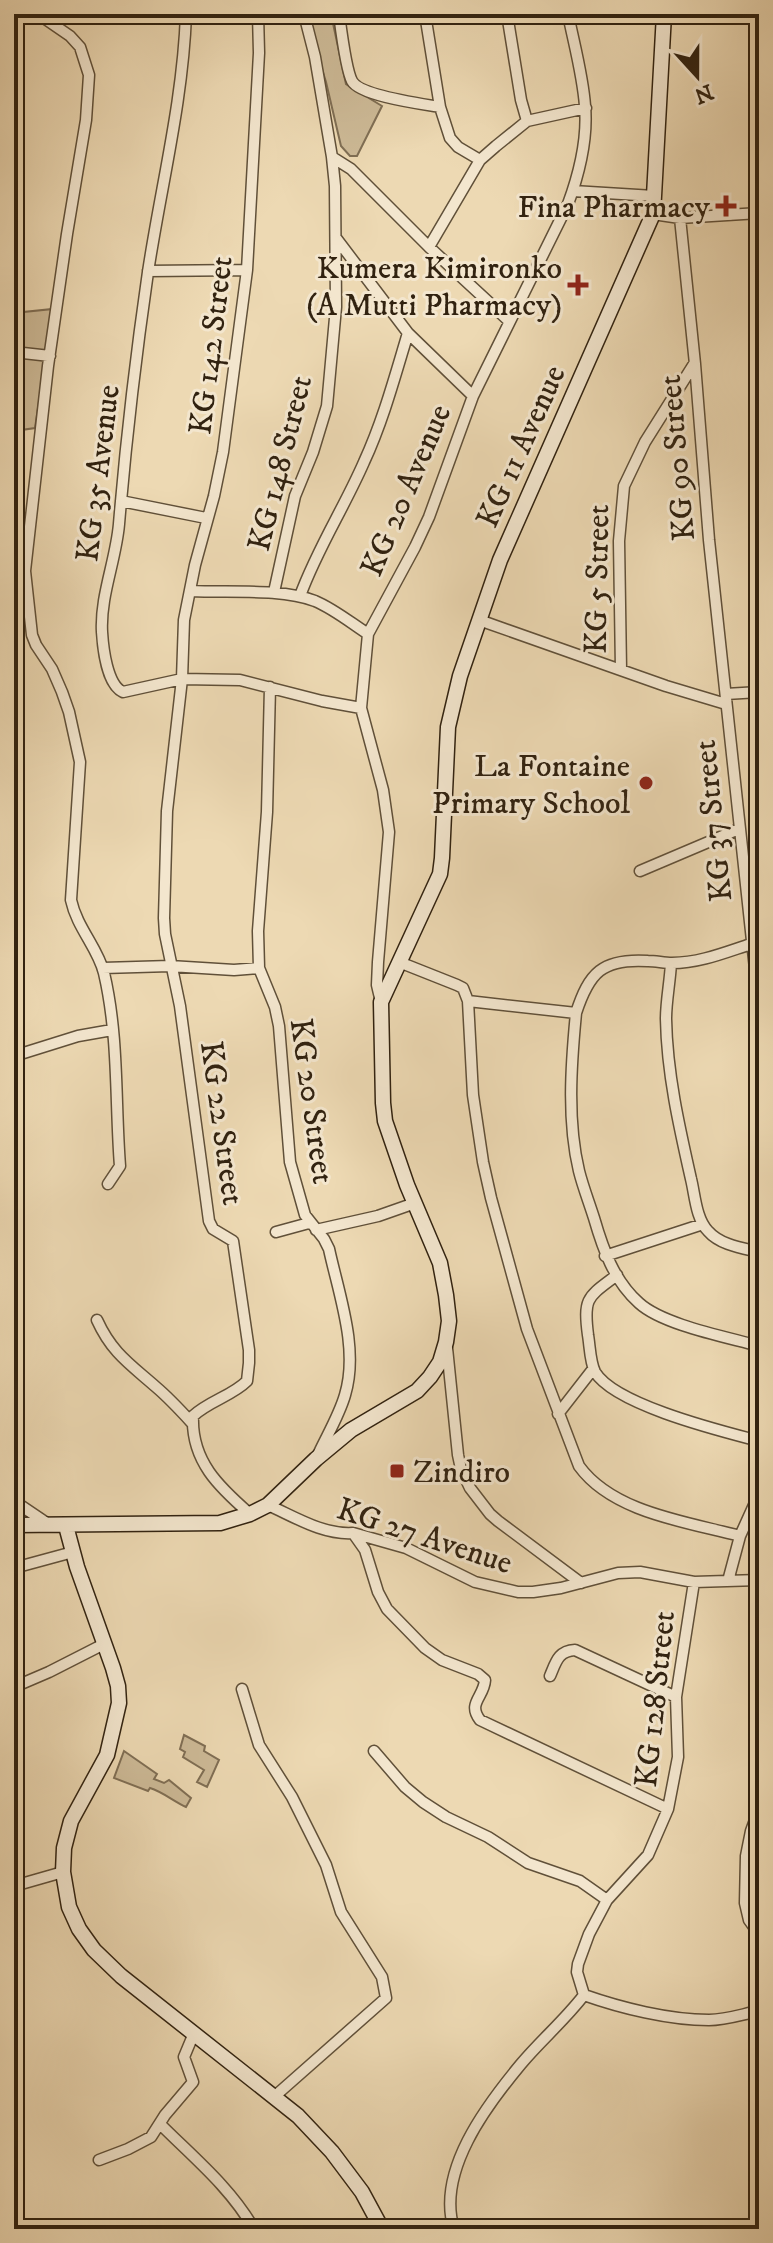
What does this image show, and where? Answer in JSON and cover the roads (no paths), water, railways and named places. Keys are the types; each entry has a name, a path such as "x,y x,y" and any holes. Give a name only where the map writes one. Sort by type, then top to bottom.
{"main road":[{"name":"KG 11 Avenue","path":"381,1002 436,884 442,858 448,727 457,687 479,620 500,560 653,214 664,14"},
{"path":"14,1525 220,1523 250,1514 268,1505 351,1430 417,1391 430,1377 440,1362 449,1321 440,1263 385,1121 381,1002"},
{"path":"58,1526 73,1552 118,1686 119,1703 107,1755 71,1821 64,1848 63,1872 69,1907 79,1929 94,1950 121,1976 298,2116 332,2152 362,2192 382,2229"}],"street":[{"path":"38,14 70,36 80,47 89,75 86,120 50,356 26,561 26,587 32,635 62,692 78,751 80,775 71,900 74,916 103,968 110,1002 117,1064 120,1166 108,1184"},
{"path":"175,14 186,18"},
{"name":"KG 142 Street","path":"182,679 184,620 206,518 214,496 229,414 247,270 259,53 258,14"},
{"name":"KG 148 Street","path":"274,592 295,496 327,406 336,307 332,157 313,44 304,14"},
{"path":"339,14 350,78 357,87 440,107"},
{"path":"425,14 440,107 450,138 458,147 480,160"},
{"path":"507,14 527,121"},
{"name":"KG 20 Avenue","path":"381,1002 377,985 378,962 389,832 383,790 361,708 368,634 429,517 473,396 579,175 586,108 568,14"},
{"name":"KG 35 Avenue","path":"186,18 175,123 148,271 119,528 103,613 102,631 111,679 123,692 182,679 240,680 361,708"},
{"path":"429,247 480,160 527,121 586,108"},
{"path":"332,157 359,176 509,321"},
{"path":"573,191 654,196"},
{"path":"653,214 680,218 759,213"},
{"name":"KG 90 Street","path":"680,218 726,699"},
{"path":"335,237 408,333 473,396"},
{"path":"148,271 247,270"},
{"path":"300,596 321,545 375,437 408,333"},
{"path":"14,352 50,356"},
{"name":"KG 5 Street","path":"621,670 619,541 624,486 645,442 695,364"},
{"path":"121,501 206,518"},
{"path":"191,591 274,592 300,596 327,607 368,634"},
{"name":"KG 5 Street","path":"479,620 621,670 726,699 759,692"},
{"name":"KG 22 Street","path":"182,679 167,811 165,934 182,1017 209,1221 213,1229 233,1241 249,1350 247,1381 201,1408 193,1416 192,1423"},
{"name":"KG 20 Street","path":"270,687 267,812 258,931 259,968 275,1007 279,1026 290,1162 301,1206 329,1249 349,1355 346,1392 316,1459"},
{"name":"KG 37 Street","path":"726,699 759,1006"},
{"path":"640,871 739,829"},
{"path":"751,944 704,958 671,963 622,961 610,965 589,980 576,1013 572,1055 574,1136 579,1171 605,1256 617,1275 631,1295 651,1312 681,1324 759,1346"},
{"path":"399,962 463,988 468,1001 473,1095 483,1162 527,1329 579,1466 589,1480 633,1506 740,1536"},
{"path":"671,963 666,1016 668,1055 703,1224 709,1233 719,1239 759,1252"},
{"path":"103,968 259,968"},
{"path":"468,1001 576,1013"},
{"path":"14,1056 78,1036 112,1030"},
{"path":"276,1232 378,1216 415,1203"},
{"path":"605,1256 703,1224"},
{"path":"617,1275 593,1293 587,1301 585,1313 593,1369 600,1378 624,1395 704,1426 759,1441"},
{"path":"97,1320 106,1339 124,1360 155,1385 192,1423 204,1466 221,1488 250,1514"},
{"path":"446,1342 458,1455 470,1488 498,1521 581,1583"},
{"path":"558,1414 593,1369"},
{"path":"728,1581 740,1536 759,1494"},
{"path":"14,1501 58,1526"},
{"name":"KG 27 Avenue","path":"268,1505 315,1527 353,1533 406,1548 475,1582 503,1589 533,1592 601,1576 640,1572 694,1582 759,1580"},
{"path":"353,1533 365,1550 378,1592 387,1609 442,1660 478,1674 485,1680 474,1709 480,1720 668,1809"},
{"path":"14,1568 73,1552"},
{"name":"KG 128 Street","path":"584,1995 578,1982 578,1964 589,1934 607,1900 648,1855 668,1809 678,1757 676,1697 694,1582"},
{"path":"14,1687 104,1644"},
{"path":"550,1676 560,1654 575,1650 676,1697"},
{"path":"242,1689 259,1745 292,1797 326,1865 341,1912 382,1977 386,1998 275,2096"},
{"path":"374,1751 405,1787 435,1810 488,1837 528,1863 580,1881 607,1900"},
{"path":"759,1809 746,1856 745,1903 749,1920 759,1934"},
{"path":"14,1886 63,1872"},
{"path":"454,2229 449,2208 450,2192 452,2177 462,2153 492,2101 523,2061 584,1995 608,2004 678,2018 721,2019 759,2011"},
{"path":"99,2160 151,2137 193,2082 184,2057 194,2033"},
{"path":"160,2124 222,2186 254,2229"}],"place":[{"name":"Fina Pharmacy","path":"726,206"},
{"name":"Kumera Kimironko (A Mutti Pharmacy)","path":"578,285"},
{"name":"La Fontaine Primary School","path":"646,783"},
{"name":"Zindiro","path":"397,1471"}]}
